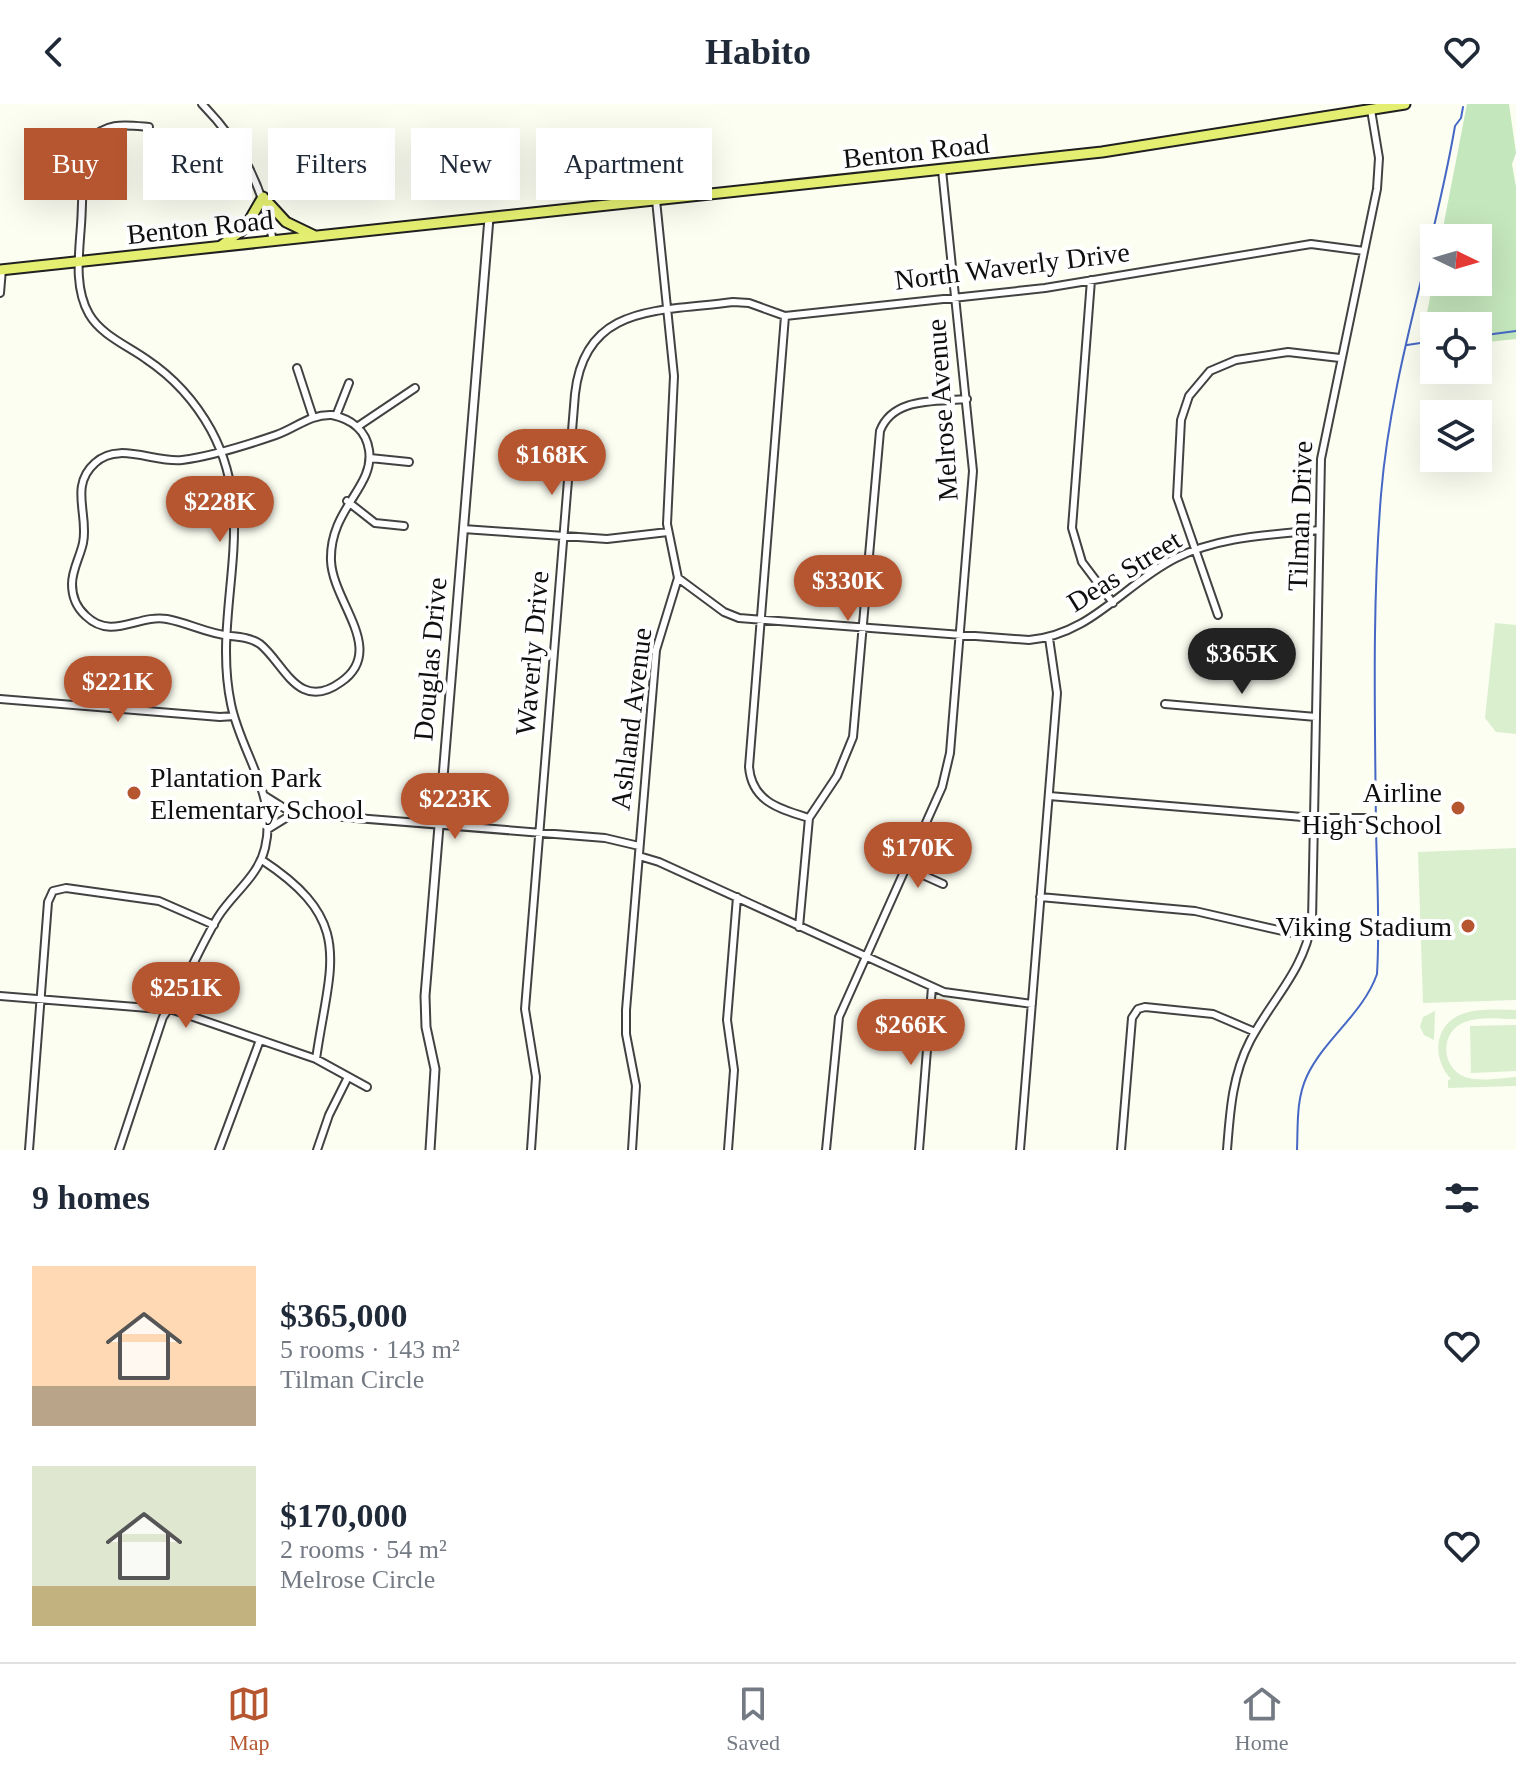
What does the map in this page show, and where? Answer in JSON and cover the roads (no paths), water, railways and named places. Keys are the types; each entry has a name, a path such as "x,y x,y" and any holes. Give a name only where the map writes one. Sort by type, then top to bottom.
{"main road":[{"name":"Benton Road","path":"712,194 1102,152 1405,104"},
{"path":"219,247 245,228 263,197 286,222 317,236"},
{"name":"Benton Road","path":"1,270 656,200"}],"street":[{"path":"202,104 246,157 263,197 273,241"},
{"name":"Tilman Drive","path":"1227,1150 1236,1076 1255,1032 1296,972 1309,937 1322,446 1379,177 1371,110"},
{"path":"119,1150 161,1023 177,1000 214,925 262,860 268,829 265,796 234,716 227,672 236,518 232,488 220,451 200,412 182,390 93,320 82,292 78,261 90,141 113,125 149,127"},
{"name":"Melrose Avenue","path":"826,1150 836,1029 864,956 948,766 973,484 942,170"},
{"path":"656,200 675,391 668,532 678,578"},
{"name":"Douglas Drive","path":"430,1150 435,1069 426,1027 425,996 489,218"},
{"name":"North Waverly Drive","path":"668,311 741,302 785,316 1091,280 1311,244 1364,251"},
{"path":"0,293 1,270"},
{"path":"1091,280 1072,528 1082,562 1113,603"},
{"name":"Waverly Drive","path":"531,1150 536,1077 525,1009 577,380 583,357 598,335 613,323 638,314 668,311"},
{"path":"785,316 749,759 751,780 766,802 809,818"},
{"path":"1218,615 1176,489 1182,413 1194,388 1210,371 1236,360 1288,352 1340,358"},
{"path":"297,368 313,417"},
{"path":"336,416 349,383"},
{"path":"357,427 415,388"},
{"path":"799,927 809,818 837,776 851,745 877,451 883,422 891,411 904,406 967,399"},
{"path":"336,416 357,427 368,444 370,458 364,481 347,501 336,523 331,551 337,593 360,642 356,664 346,678 328,688 298,686 287,679 260,644 228,635 206,633 162,618 121,627 102,626 78,608 72,584 84,537 81,490 85,475 94,463 121,453 169,460 220,451 276,435 313,417 336,416"},
{"path":"370,458 409,462"},
{"path":"347,501 375,523 404,526"},
{"path":"463,529 607,539 668,532"},
{"name":"Deas Street","path":"678,578 729,615 1019,641 1049,638 1081,625 1150,573 1194,550 1236,540 1319,530"},
{"name":"Ashland Avenue","path":"632,1150 636,1086 626,1028 639,846 657,641 678,578"},
{"path":"1020,1150 1057,693 1049,638"},
{"path":"0,699 234,716"},
{"path":"1165,704 1316,717"},
{"path":"265,796 281,809 294,813 605,838 639,846"},
{"path":"1049,796 1314,818 1365,818"},
{"path":"268,829 294,813"},
{"path":"639,856 659,862 932,987 960,996 1032,1004"},
{"path":"262,860 303,889 326,925 330,953 316,1059"},
{"path":"905,867 943,884"},
{"path":"29,1150 48,902 57,888 159,901 214,925"},
{"path":"728,1150 734,1070 727,1020 737,897"},
{"path":"1040,897 1188,910 1309,937"},
{"path":"919,1150 932,987"},
{"path":"0,996 168,1010 316,1059 367,1087"},
{"path":"1121,1150 1132,1018 1138,1009 1145,1007 1213,1014 1255,1032"},
{"path":"219,1150 260,1040"},
{"path":"317,1150 329,1115 348,1077"}],"waterway":[{"path":"1297,1150 1299,1103 1307,1076 1363,1001 1377,974 1375,662 1381,495 1386,448 1403,356 1455,126 1461,118 1463,107"},
{"path":"1492,334 1516,331"},
{"path":"1407,345 1420,343"}],"place":[{"name":"Plantation Park Elementary School","path":"134,793"},
{"name":"Airline High School","path":"1458,808"},
{"name":"Viking Stadium","path":"1468,926"}]}
